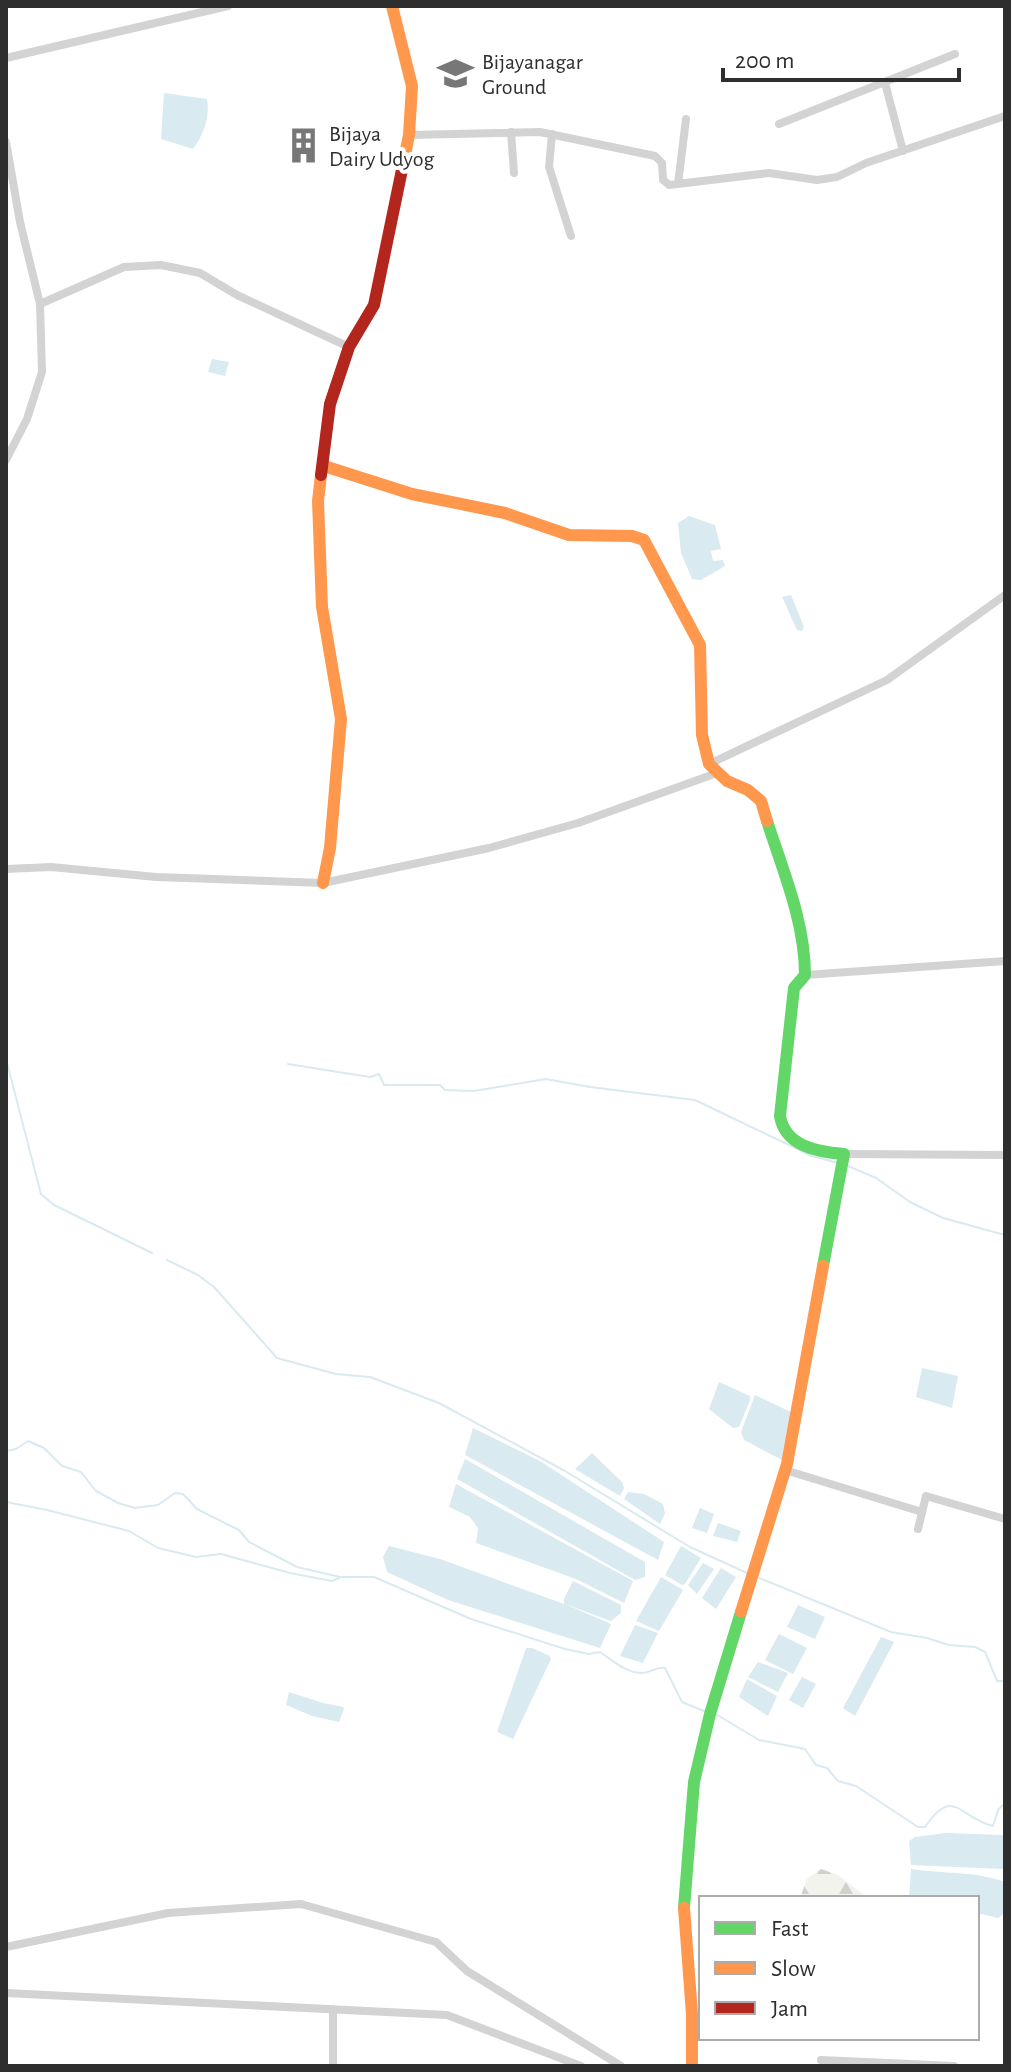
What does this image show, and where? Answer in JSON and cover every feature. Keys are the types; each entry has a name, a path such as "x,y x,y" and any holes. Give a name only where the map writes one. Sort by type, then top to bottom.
{"street":[{"path":"6,58 228,6"},
{"path":"323,883 330,848 341,719 322,607 318,501 330,404 349,347 374,305 409,135 412,86 392,6"},
{"path":"779,124 955,54"},
{"path":"885,83 903,151"},
{"path":"409,135 552,134 655,156 662,163 666,184 769,173 817,180 837,177 866,163 1005,116"},
{"path":"678,184 686,119"},
{"path":"511,132 514,173"},
{"path":"552,134 549,167 571,236"},
{"path":"6,142 20,222 40,304 42,372 27,419 6,460"},
{"path":"40,304 124,267 161,265 200,273 237,295 349,347"},
{"path":"324,466 412,494 505,513 569,535 632,536 644,540 700,645 702,735 713,768 727,781 748,790 761,801 790,890 805,951 805,975 794,988 780,1116 783,1129 788,1137 829,1154 1005,1155"},
{"path":"6,869 51,867 156,877 323,883 489,848 578,823 713,768 887,680 1005,595"},
{"path":"805,975 1005,961"},
{"path":"692,2066 692,2014 683,1900 694,1782 711,1711 785,1470 844,1154"},
{"path":"785,1470 922,1512"},
{"path":"918,1529 926,1496 1005,1519"},
{"path":"6,1947 168,1913 301,1904 436,1942 467,1971 621,2066"},
{"path":"6,1993 447,2015 581,2066"},
{"path":"333,2009 333,2066"},
{"path":"821,2060 954,2066"}],"green space":[{"path":"821,1869 838,1875 865,1896 801,1896 807,1879"}],"shaded area":[{"path":"164,93 207,99 205,125 193,149 161,139"},
{"path":"212,359 229,362 225,376 208,372"},
{"path":"689,516 715,525 721,549 711,551 713,561 723,560 725,566 701,580 692,579 681,553 678,523"},
{"path":"791,595 804,627 802,631 797,630 782,597"},
{"path":"922,1368 958,1376 952,1408 916,1397"},
{"path":"719,1382 750,1396 739,1427 733,1428 709,1409"},
{"path":"755,1395 793,1413 782,1460 744,1440 741,1432"},
{"path":"473,1428 540,1461 664,1542 658,1560 465,1455"},
{"path":"592,1453 622,1482 624,1488 620,1496 575,1469"},
{"path":"465,1459 645,1562 645,1577 635,1580 457,1479"},
{"path":"456,1484 633,1581 624,1603 576,1579 476,1543 478,1528 470,1517 449,1507"},
{"path":"628,1492 644,1494 663,1504 665,1513 660,1524 624,1499"},
{"path":"700,1508 714,1514 707,1533 692,1528"},
{"path":"718,1523 741,1531 737,1542 713,1536"},
{"path":"389,1546 440,1559 564,1604 573,1581 621,1605 621,1613 611,1621 565,1604 611,1624 600,1648 448,1600 387,1572 383,1557"},
{"path":"681,1546 701,1558 682,1585 665,1575"},
{"path":"703,1563 714,1569 697,1594 688,1585"},
{"path":"721,1568 736,1577 716,1609 702,1598"},
{"path":"661,1577 683,1590 659,1631 636,1621"},
{"path":"798,1605 825,1617 815,1639 787,1627"},
{"path":"635,1625 658,1633 643,1663 620,1656"},
{"path":"779,1634 807,1648 793,1674 765,1660"},
{"path":"881,1637 894,1642 855,1716 843,1708"},
{"path":"526,1648 532,1648 551,1659 513,1739 497,1732"},
{"path":"758,1662 788,1673 778,1692 748,1677"},
{"path":"802,1677 816,1684 803,1708 789,1700"},
{"path":"747,1679 777,1696 768,1716 739,1697"},
{"path":"289,1692 343,1707 339,1722 312,1716 286,1705"},
{"path":"946,1833 1003,1835 1003,1869 911,1865 909,1841 915,1837"},
{"path":"911,1869 994,1878 1005,1882 1005,1913 998,1918 979,1913 979,1896 909,1896"}],"waterway":[{"path":"6,1059 41,1194 54,1205 152,1253"},
{"path":"288,1064 370,1077 379,1074 384,1085 440,1085 445,1090 474,1091 546,1079 695,1100 812,1156 838,1163"},
{"path":"848,1166 876,1178 910,1202 943,1218 1005,1235"},
{"path":"167,1260 198,1275 214,1287 277,1358 336,1374 370,1377 439,1403 565,1471 690,1547 747,1573"},
{"path":"6,1451 28,1441 44,1448 62,1466 81,1472 96,1491 135,1508 158,1505 175,1493 183,1494 197,1509 239,1530 249,1542 297,1567 340,1577 374,1577 471,1619 565,1649 589,1654 600,1652 630,1671 644,1673 665,1668 682,1702 704,1711"},
{"path":"6,1502 129,1531 158,1548 196,1557 221,1554 290,1573 332,1581 339,1578"},
{"path":"757,1577 891,1632 949,1645 975,1647 985,1652 997,1681 1005,1681"},
{"path":"714,1713 759,1740 805,1749 816,1765 827,1768 838,1781 856,1786 918,1827 925,1827 943,1808 950,1806 993,1826 998,1810 1005,1803"}],"traffic: fast":[{"path":"767,821 797,916 805,975 794,988 780,1116 783,1126 795,1141 813,1149 844,1154 823,1266"},
{"path":"684,1908 694,1782 710,1714 741,1612"}],"traffic: slow":[{"path":"392,6 412,86 404,160"},
{"path":"324,466 412,494 505,513 569,535 632,536 644,540 700,645 702,735 709,764 727,781 748,790 761,801 767,821"},
{"path":"321,475 318,501 322,607 341,719 330,848 323,883"},
{"path":"741,1612 787,1464 823,1266"},
{"path":"684,1908 692,2014 692,2066"}],"traffic: jam":[{"path":"321,475 330,404 349,347 374,305 404,160"}],"place":[{"name":"Bijayanagar Ground","path":"456,74"},
{"name":"Bijaya Dairy Udyog","path":"303,146"}]}
